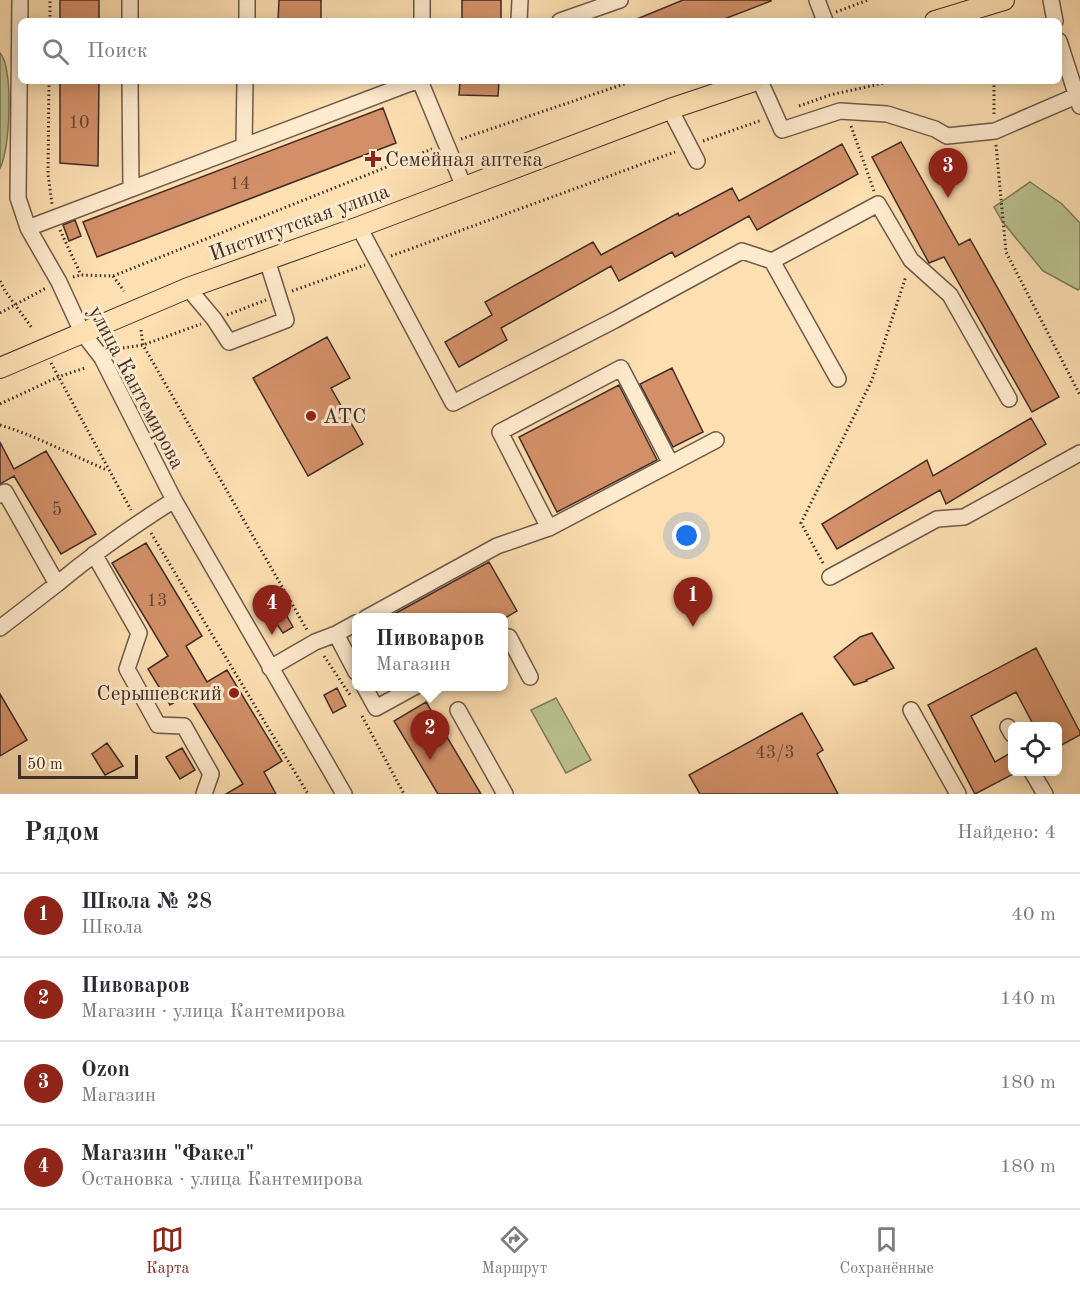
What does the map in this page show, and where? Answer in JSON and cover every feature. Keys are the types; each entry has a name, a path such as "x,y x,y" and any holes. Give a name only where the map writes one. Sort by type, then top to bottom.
{"main road":[{"path":"945,18 1004,0"},
{"name":"Институтская улица","path":"0,368 188,288 359,227 670,109 745,84"}],"street":[{"name":"улица Кантемирова","path":"20,0 20,18"},
{"path":"130,0 130,18"},
{"path":"247,0 247,18"},
{"path":"422,0 422,18"},
{"path":"519,18 520,0"},
{"path":"569,18 620,0"},
{"path":"817,0 824,18"},
{"path":"1051,0 1054,18"},
{"path":"761,84 782,130 846,111 887,114 934,129 946,136 995,131 1078,101 1062,50"},
{"name":"улица Кантемирова","path":"19,84 18,198 28,228 59,282 82,332 102,358 174,500 344,794"},
{"path":"130,84 130,189"},
{"path":"244,146 245,84"},
{"path":"28,228 410,84"},
{"path":"419,84 464,187"},
{"path":"670,109 697,161"},
{"path":"772,261 878,204 912,260 950,295 1010,399"},
{"path":"359,227 453,403 615,320 742,251 772,261 838,379"},
{"path":"188,288 214,319 229,342 286,320 267,260"},
{"path":"549,528 500,432 610,373 621,368 670,464"},
{"path":"375,613 497,546 549,528 716,440"},
{"path":"830,577 937,519 964,517 1080,453"},
{"path":"0,495 5,492 57,584"},
{"path":"0,628 94,554 174,500"},
{"path":"94,554 139,633 127,669 158,725 184,726 211,774 204,794"},
{"path":"270,668 315,642 352,626"},
{"path":"336,634 352,663"},
{"path":"508,638 530,677"},
{"path":"366,691 376,708 408,691"},
{"path":"458,710 506,794"},
{"path":"911,710 958,794"},
{"path":"1035,776 1045,794"}],"path":[{"path":"50,0 50,18"},
{"path":"826,18 868,0"},
{"path":"49,84 48,174 54,218 81,275 112,276 446,144 624,84"},
{"path":"123,348 143,345 830,95 880,84"},
{"path":"994,84 995,131 1006,252 1080,395"},
{"path":"846,111 878,204"},
{"path":"830,577 801,523 872,380 912,260"},
{"path":"112,276 124,291"},
{"path":"0,281 14,305 32,328"},
{"path":"0,313 46,288"},
{"path":"141,330 143,345 315,642 353,701"},
{"path":"51,362 108,471 140,521 154,536 308,794"},
{"path":"0,404 58,377 85,368"},
{"path":"0,424 24,432 108,471"},
{"path":"358,709 404,794"}],"green space":[{"path":"0,53 7,74 9,109 6,145 0,168"},
{"path":"1030,182 1062,204 1080,223 1080,288 1078,290 1043,271 1002,221 994,207"},
{"path":"556,698 591,760 566,773 531,710"}],"building":[{"path":"60,0 99,0 99,18 60,18"},
{"path":"279,0 321,0 321,18 278,18"},
{"path":"462,0 501,0 501,18 462,18"},
{"path":"683,0 771,0 727,18 639,18"},
{"path":"60,84 99,84 98,166 60,163"},
{"path":"460,84 499,84 498,96 459,95"},
{"path":"383,108 396,143 97,257 83,222"},
{"path":"901,142 959,245 970,239 1059,397 1032,412 944,257 929,263 872,157"},
{"path":"842,144 858,174 757,230 749,216 675,257 672,252 619,281 611,266 501,328 507,340 459,367 445,342 492,315 485,302 593,242 601,255 678,213 679,216 732,188 739,201"},
{"path":"75,220 81,236 69,241 63,225"},
{"name":"АТС","path":"327,337 350,378 331,388 363,444 308,476 253,378"},
{"path":"672,368 703,432 673,447 640,384"},
{"path":"619,385 657,460 557,512 519,437"},
{"path":"1031,418 1046,444 946,504 940,490 837,549 822,524 927,460 933,476"},
{"path":"0,442 14,469 46,451 96,534 61,554 14,476 0,484"},
{"path":"146,543 202,636 186,646 207,682 227,670 282,761 264,772 276,794 226,794 243,784 188,694 170,705 148,669 168,656 112,563"},
{"path":"489,562 517,611 508,616 508,613 396,613"},
{"path":"284,611 293,627 283,633 272,617"},
{"path":"872,633 894,668 854,685 834,657 860,637"},
{"path":"1036,648 1080,735 1062,745 1062,722 1032,722 1016,692 971,716 995,762 1008,754 1009,776 975,794 928,705"},
{"path":"337,688 346,706 333,713 324,695"},
{"path":"0,694 27,740 0,756"},
{"path":"426,702 481,794 438,794 394,721"},
{"path":"802,713 823,750 817,754 838,794 700,794 689,775"},
{"path":"107,743 123,766 105,775 92,754"},
{"path":"182,748 195,770 180,779 166,757"}],"place":[{"name":"Семейная аптека","path":"373,159"},
{"name":"Ozon","path":"948,198"},
{"name":"АТС","path":"311,416"},
{"name":"Школа № 28","path":"693,627"},
{"name":"Магазин \"Факел\"","path":"272,635"},
{"name":"Серышевский","path":"234,693"},
{"name":"Пивоваров","path":"430,760"}]}
